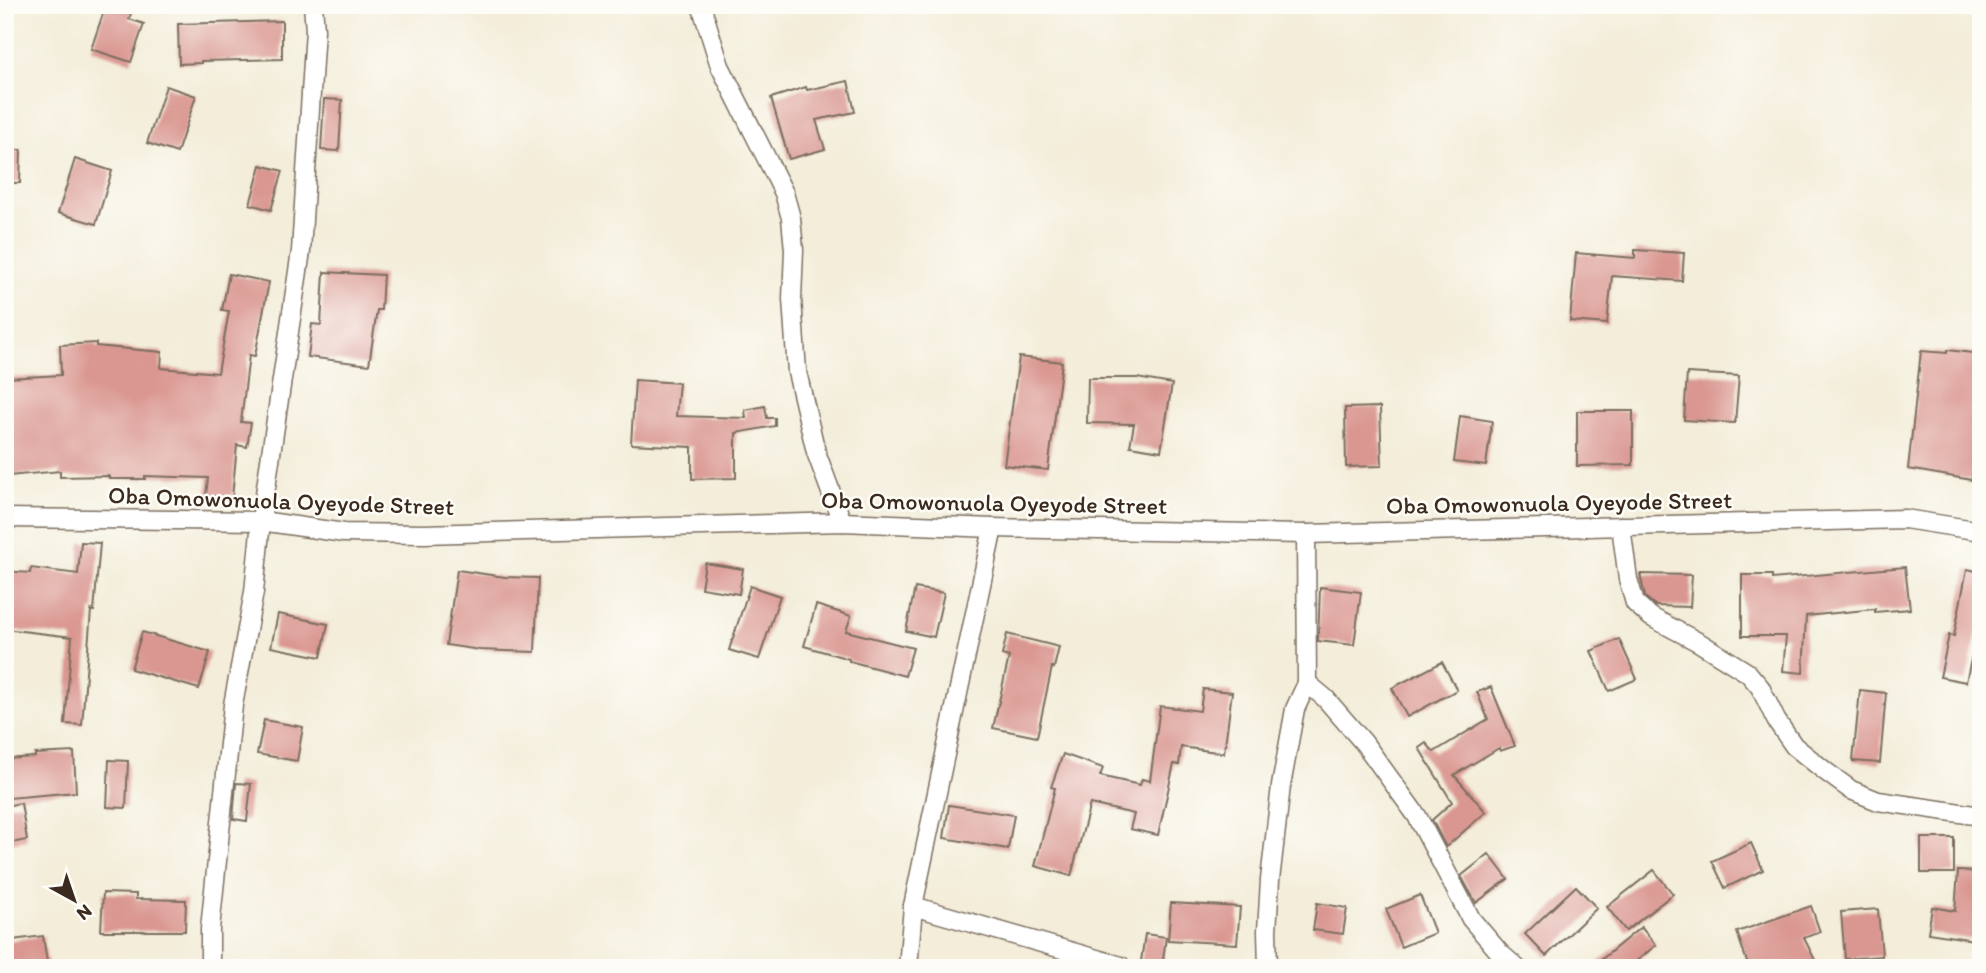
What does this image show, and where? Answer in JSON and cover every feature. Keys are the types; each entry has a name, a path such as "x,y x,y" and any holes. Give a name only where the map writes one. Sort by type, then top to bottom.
{"street":[{"path":"210,968 210,929 233,705 254,592 261,521 301,251 315,30 313,5"},
{"path":"701,5 720,66 784,193 791,218 794,250 792,299 797,372 816,452 842,522"},
{"name":"Oba Omowonuola Oyeyode Street","path":"5,518 261,521 344,533 424,534 842,522 1306,534 1905,519 1981,531"},
{"path":"1621,526 1628,579 1635,603 1651,617 1748,673 1760,687 1776,720 1794,746 1825,771 1851,790 1878,801 1981,816"},
{"path":"908,968 913,906 993,528"},
{"path":"1268,968 1270,880 1281,786 1295,709 1307,684 1306,534"},
{"path":"1307,684 1325,698 1417,816 1471,919 1500,953 1517,968"},
{"path":"913,906 1121,965"}],"building":[{"path":"106,5 134,5 129,19 144,24 131,62 91,49"},
{"path":"282,21 282,59 179,64 178,24"},
{"path":"848,81 855,112 816,120 825,149 789,159 771,98 806,87 807,90"},
{"path":"166,86 196,96 177,153 147,143"},
{"path":"324,99 342,100 339,151 321,150"},
{"path":"5,150 21,150 20,183 5,183"},
{"path":"75,159 112,171 96,224 58,213"},
{"path":"261,165 283,171 271,210 250,204"},
{"path":"1635,250 1684,253 1682,281 1612,276 1607,324 1570,321 1576,253 1635,258"},
{"path":"324,272 383,275 381,310 377,310 369,365 308,357 312,324 321,325"},
{"path":"229,274 269,282 255,356 249,355 241,422 251,423 247,447 237,445 232,498 206,496 208,478 60,477 60,471 9,476 6,378 61,375 60,345 96,343 96,346 162,352 161,368 218,373 229,311 222,310"},
{"path":"1947,350 1981,354 1981,418 1972,480 1908,469 1921,351 1947,353"},
{"path":"1019,357 1062,362 1048,470 1004,465"},
{"path":"1687,373 1739,376 1735,423 1684,420"},
{"path":"1088,378 1137,378 1172,384 1161,451 1130,446 1134,424 1087,423"},
{"path":"635,380 679,383 676,416 746,418 745,410 765,406 767,418 775,418 775,426 736,433 736,478 692,479 692,447 631,444"},
{"path":"1380,407 1382,466 1346,467 1345,408"},
{"path":"1577,411 1633,411 1633,465 1577,466"},
{"path":"1460,416 1492,421 1486,466 1454,462"},
{"path":"81,542 100,543 94,611 91,610 82,725 65,724 72,637 5,629 5,571 30,573 31,568 78,574"},
{"path":"705,563 743,569 739,594 701,588"},
{"path":"1905,567 1910,609 1875,612 1875,609 1806,616 1803,673 1783,671 1786,636 1742,636 1742,575 1772,575 1772,579"},
{"path":"1967,569 1981,572 1981,615 1966,682 1940,677 1949,635 1954,636"},
{"path":"457,570 505,577 538,578 535,652 480,650 446,645"},
{"path":"1640,574 1692,575 1690,607 1656,606 1645,597"},
{"path":"750,586 780,596 759,659 729,650"},
{"path":"1320,587 1361,592 1354,645 1318,641"},
{"path":"915,588 944,593 934,637 906,631"},
{"path":"816,605 851,616 846,631 913,648 905,676 804,646"},
{"path":"278,614 328,624 321,657 271,647"},
{"path":"142,632 210,652 199,689 131,669"},
{"path":"1007,634 1059,647 1037,737 993,728 1009,657 1002,655"},
{"path":"1619,639 1637,679 1609,691 1591,651"},
{"path":"1442,662 1457,690 1407,717 1392,688"},
{"path":"1491,687 1515,746 1500,751 1499,748 1454,775 1486,812 1446,847 1432,820 1452,802 1419,748 1426,743 1434,752 1488,719 1477,692"},
{"path":"1203,689 1232,692 1224,753 1181,747 1179,765 1174,764 1158,835 1130,829 1134,814 1090,804 1071,876 1035,866 1055,788 1051,787 1063,754 1103,768 1100,776 1140,785 1142,779 1150,781 1160,706 1200,711"},
{"path":"1860,690 1886,693 1880,763 1853,761"},
{"path":"264,720 303,727 297,761 257,754"},
{"path":"74,752 76,792 9,798 5,759"},
{"path":"109,760 128,761 126,808 107,807"},
{"path":"236,783 251,784 247,821 233,819"},
{"path":"21,803 27,840 5,844 5,806"},
{"path":"949,805 1014,815 1008,849 944,838"},
{"path":"1921,838 1954,838 1954,873 1921,873"},
{"path":"1751,843 1763,870 1725,888 1712,861"},
{"path":"1489,854 1508,879 1476,903 1461,876"},
{"path":"1654,870 1673,894 1626,931 1607,907"},
{"path":"1958,871 1981,872 1981,941 1928,933 1932,907 1955,911"},
{"path":"1576,886 1597,908 1546,956 1525,934"},
{"path":"103,893 136,894 136,899 186,900 185,931 101,931"},
{"path":"1420,895 1435,933 1401,947 1386,909"},
{"path":"1171,903 1240,907 1237,944 1168,940"},
{"path":"1317,903 1347,908 1343,934 1313,930"},
{"path":"1811,906 1820,932 1804,938 1819,968 1749,968 1737,932"},
{"path":"1878,909 1882,956 1845,959 1841,912"},
{"path":"1641,927 1656,945 1628,968 1591,968"},
{"path":"1145,934 1166,937 1162,968 1140,968"},
{"path":"43,936 48,968 5,968 5,941"}]}
